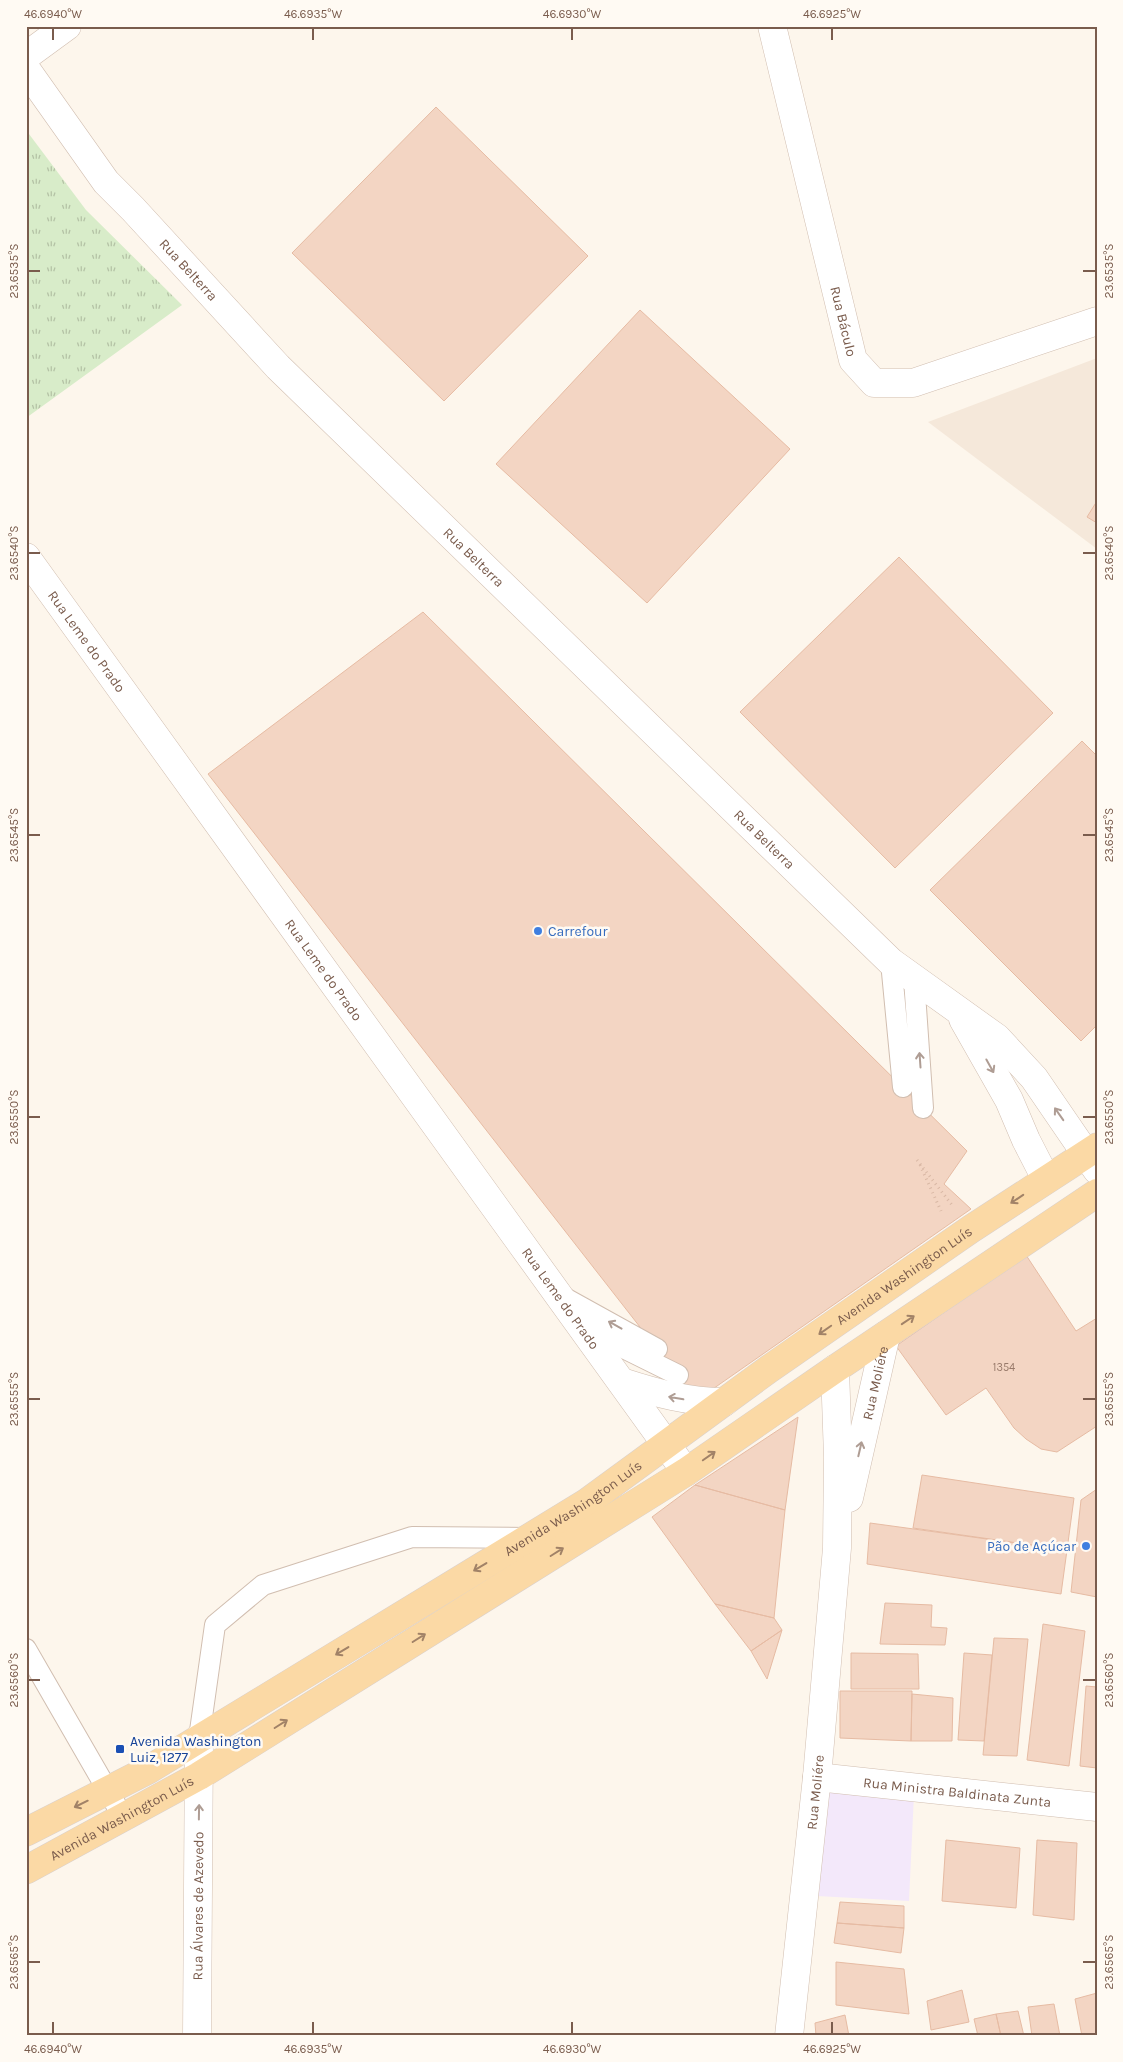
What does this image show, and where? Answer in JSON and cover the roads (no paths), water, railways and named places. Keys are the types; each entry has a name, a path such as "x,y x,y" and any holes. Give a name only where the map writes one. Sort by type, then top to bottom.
{"main road":[{"name":"Avenida Washington Luís","path":"26,1832 148,1770 586,1503 668,1445 769,1369 1046,1179 1093,1157"},
{"name":"Avenida Washington Luís","path":"26,1870 199,1776 686,1472 835,1369 1097,1193"}],"street":[{"path":"26,56 67,26"},
{"name":"Rua Báculo","path":"772,26 853,360 874,383 913,383 1097,321"},
{"name":"Rua Belterra","path":"26,69 106,182 278,367 891,962 997,1038 1034,1078 1093,1157"},
{"name":"Rua Leme do Prado","path":"26,557 686,1472"},
{"name":"Rua Belterra","path":"957,1009 1009,1100 1026,1140 1046,1179"},
{"name":"Rua Moliére","path":"837,1548 886,1335"},
{"name":"Rua Moliére","path":"789,2036 817,1777 837,1548 838,1457 835,1369"},
{"path":"622,1382 661,1395 699,1402 724,1402"},
{"name":"Rua Álvares de Azevedo","path":"197,2036 199,1738"},
{"name":"Rua Ministra Baldinata Zunta","path":"817,1777 1097,1807"}],"lane":[{"path":"891,962 903,1087"},
{"path":"914,979 923,1108"},
{"path":"556,1293 657,1349"},
{"path":"579,1326 678,1375"},
{"path":"199,1738 215,1625 263,1584 412,1537 528,1538"},
{"path":"30,1662 123,1817"}],"place":[{"name":"Carrefour","path":"538,931"},
{"name":"Pão de Açúcar","path":"1086,1546"},
{"name":"Avenida Washington Luiz, 1277","path":"120,1749"}]}
